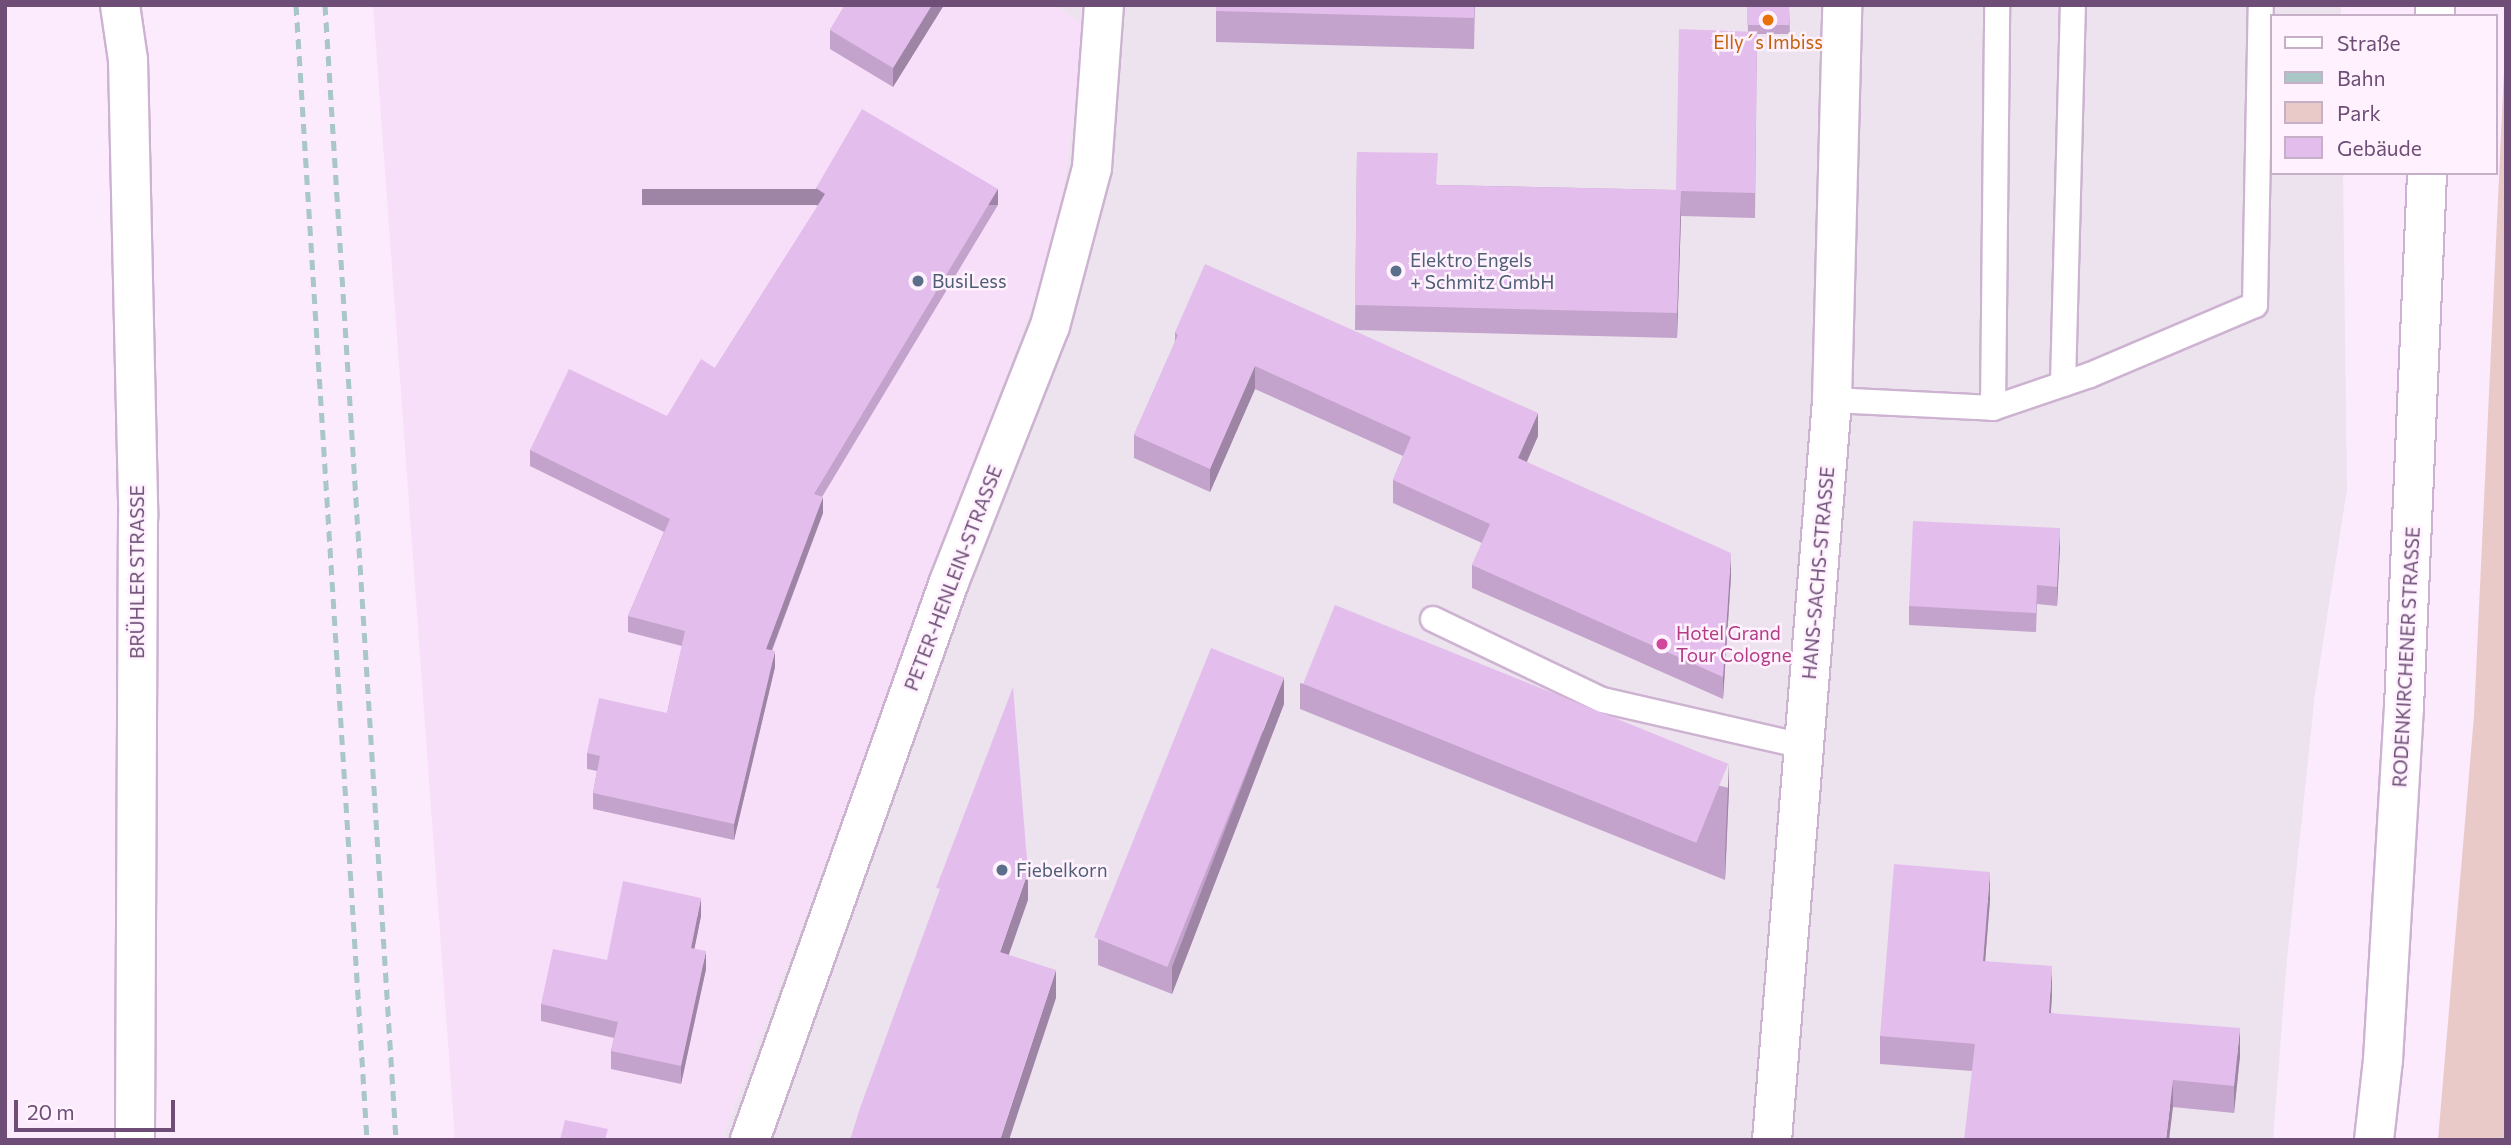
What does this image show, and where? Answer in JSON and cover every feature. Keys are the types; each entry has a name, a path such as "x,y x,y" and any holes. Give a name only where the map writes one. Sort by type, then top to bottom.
{"street":[{"name":"BRÜHLER STRASSE","path":"120,5 128,60 137,503 135,1140"},
{"name":"HANS-SACHS-STRASSE","path":"1772,1140 1832,400 1842,5"},
{"name":"PETER-HENLEIN-STRASSE","path":"750,1140 950,582 1050,326 1092,168 1099,9"},
{"name":"RODENKIRCHENER STRASSE","path":"2374,1140 2384,1060 2404,707 2427,175"}],"lane":[{"path":"1993,408 1997,5"},
{"path":"2063,384 2073,5"},
{"path":"1832,400 1993,408 2063,384 2255,305 2261,5"},
{"path":"1433,619 1602,700 1803,746"}],"shaded area":[{"path":"373,5 1055,5 1086,25 1056,241 722,1140 455,1140"},
{"path":"1055,5 2341,5 2341,14 2270,14 2270,175 2343,175 2347,489 2315,694 2287,959 2273,1140 722,1140 1056,241 1086,26"}],"green space":[{"path":"2506,27 2506,1140 2438,1140 2474,716"}],"building":[{"path":"845,5 932,5 893,68 830,30"},
{"path":"1216,5 1474,5 1474,18 1216,11"},
{"name":"Elly´s Imbiss","path":"1747,5 1789,5 1789,25 1747,25"},
{"path":"1679,29 1757,32 1755,193 1681,191 1677,313 1355,305 1357,152 1438,153 1436,185 1676,190"},
{"path":"862,109 998,189 814,494 823,497 766,649 775,651 734,824 593,793 600,756 587,753 599,698 667,713 685,631 628,616 670,519 530,450 569,369 667,416 701,359 715,368 825,194 816,188"},
{"path":"1205,264 1538,413 1518,458 1731,553 1723,677 1472,565 1490,524 1393,480 1411,437 1255,366 1210,469 1134,435 1178,335 1175,332"},
{"path":"1913,521 2060,528 2057,587 2037,585 2036,613 1909,606"},
{"path":"1335,605 1728,764 1696,843 1303,684"},
{"path":"1211,648 1284,678 1167,967 1094,937"},
{"path":"1013,687 1028,872 1000,952 1056,970 1000,1140 850,1140 940,889 936,888"},
{"path":"1894,864 1990,872 1983,961 2052,966 2049,1013 2240,1028 2234,1086 2173,1080 2166,1140 1964,1140 1975,1044 1880,1036"},
{"path":"623,881 701,898 691,948 706,951 681,1066 611,1051 618,1022 541,1004 553,949 607,960"},
{"path":"565,1120 608,1129 605,1140 560,1140"}],"railway":[{"path":"296,5 367,1140"},
{"path":"325,5 396,1140"}],"place":[{"name":"Elly´s Imbiss","path":"1768,20"},
{"name":"Elektro Engels + Schmitz GmbH","path":"1396,271"},
{"name":"BusiLess","path":"918,281"},
{"name":"Hotel Grand Tour Cologne","path":"1662,644"},
{"name":"Fiebelkorn","path":"1002,870"}]}
